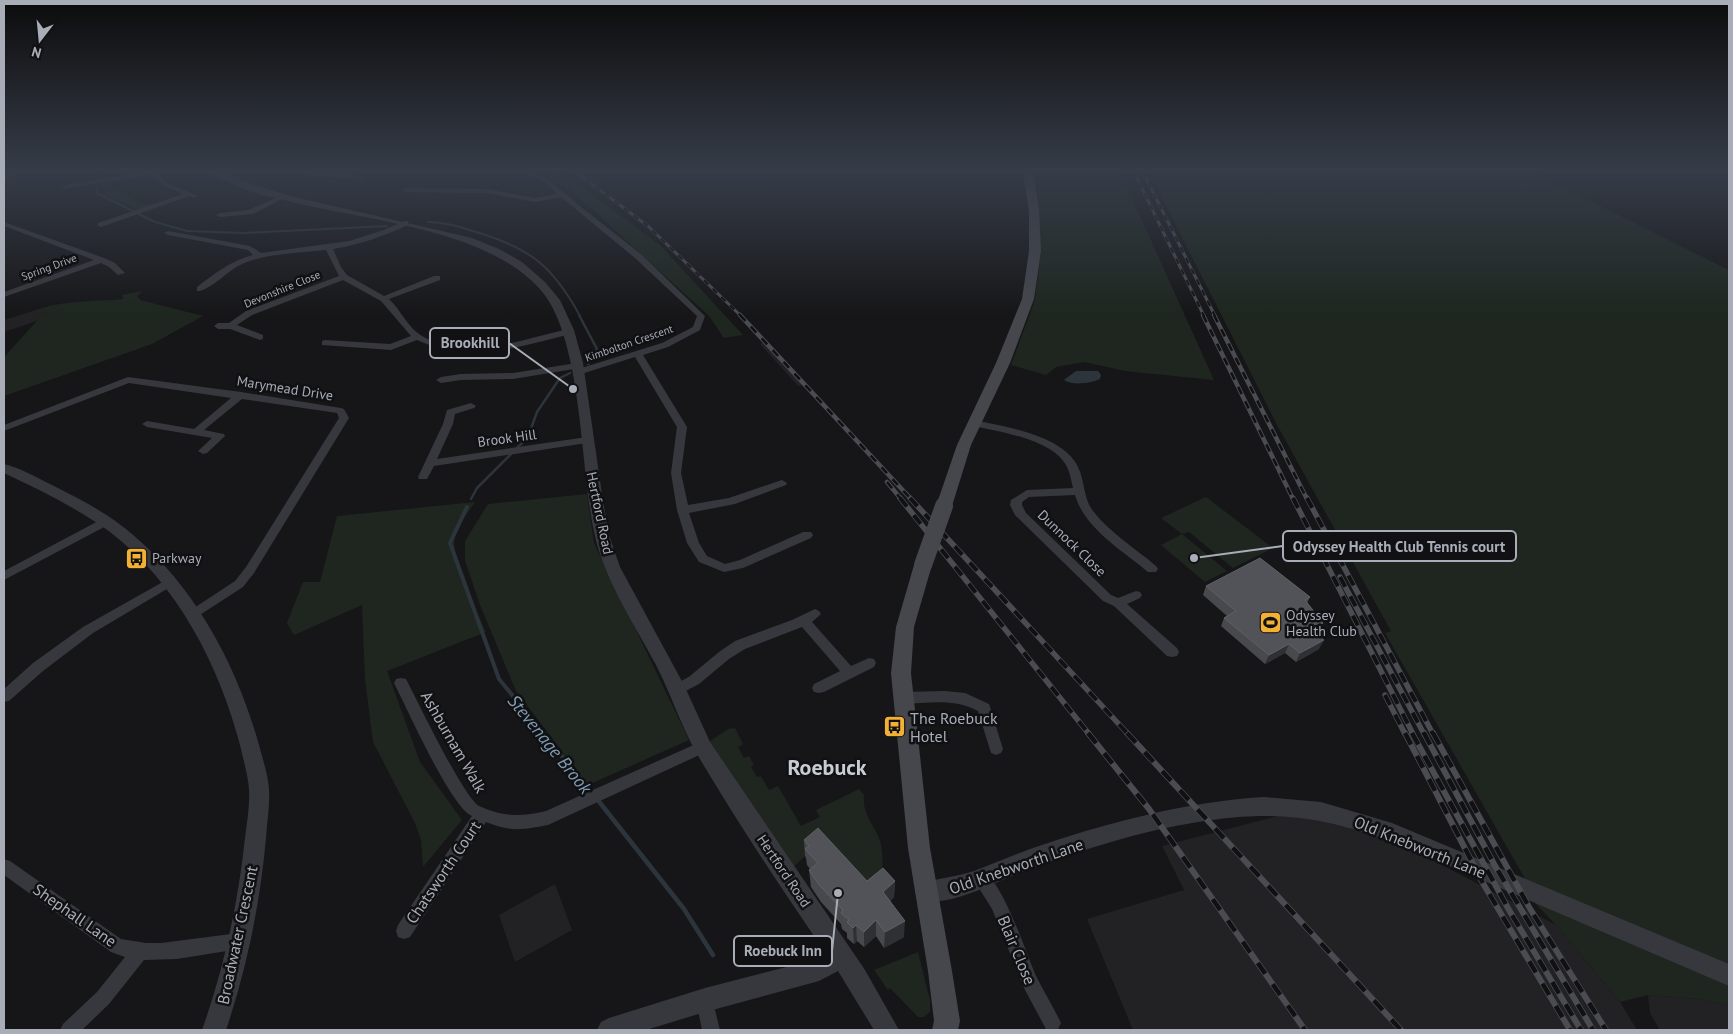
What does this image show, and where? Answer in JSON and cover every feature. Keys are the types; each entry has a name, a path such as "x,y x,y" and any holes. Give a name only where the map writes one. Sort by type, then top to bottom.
{"main road":[{"path":"946,1030 947,1021 926,892 903,698 901,673 902,644 923,565 964,446 1002,363 1028,299 1034,251 1034,220"}],"street":[{"path":"101,224 113,220"},
{"name":"Hertford Road","path":"392,220 465,239 514,261 554,298 568,332 578,369 592,486 604,546 624,592 678,690 703,747 857,978 887,1030"},
{"name":"Kimbolton Crescent","path":"441,380 461,377 513,376 578,369 638,354 688,335 697,328 702,316 638,256 593,220"},
{"name":"Spring Drive","path":"5,222 112,264 121,272"},
{"path":"190,286 204,290 235,264 259,256 328,247 380,235 405,223"},
{"path":"170,235 250,248 259,256"},
{"path":"328,247 344,277 383,298 418,337 445,347 475,349 515,344 568,332"},
{"name":"Spring Drive","path":"4,295 101,260"},
{"name":"Devonshire Close","path":"231,326 264,307 344,277"},
{"path":"383,298 425,280 437,278"},
{"name":"Devonshire Close","path":"218,326 231,326 260,337"},
{"path":"325,343 340,341 390,347 418,337"},
{"path":"638,354 682,427 676,473 693,543 703,559 724,568 743,564 807,535"},
{"name":"Marymead Drive","path":"4,428 128,380 341,411 344,418 239,584 192,615"},
{"path":"196,432 241,395"},
{"path":"423,477 448,424 450,412 471,406"},
{"path":"974,423 1048,444 1064,454 1072,466 1078,490 1090,515 1152,569"},
{"path":"147,424 220,436 203,451"},
{"name":"Brook Hill","path":"430,463 587,440"},
{"name":"Broadwater Crescent","path":"4,468 54,492 128,538 168,583 192,615 225,670 245,725 259,789 252,878 225,999 214,1030"},
{"path":"684,510 731,501 782,483"},
{"name":"Dunnock Close","path":"1078,490 1027,494 1017,500 1016,505 1021,516 1107,598 1118,603 1172,652"},
{"path":"4,576 104,522"},
{"path":"4,697 38,667 88,630 168,583"},
{"path":"1118,603 1136,595"},
{"path":"678,690 694,683 720,658 740,644 809,617 849,672"},
{"path":"819,688 869,663"},
{"name":"Ashburnam Walk","path":"401,683 458,791 473,810 504,822 523,823 548,818 703,747"},
{"path":"903,698 960,696 972,699 984,708 996,749"},
{"name":"Old Knebworth Lane","path":"926,892 948,890 980,877 1120,832 1205,811 1246,805 1298,807 1344,817 1392,832 1729,975"},
{"name":"Chatsworth Court","path":"404,931 483,813"},
{"name":"Shephall Lane","path":"4,866 117,946 139,953 239,941"},
{"name":"Blair Close","path":"980,877 998,904 1031,984 1052,1023"},
{"path":"69,1030 103,998 139,953"},
{"path":"612,1030 706,1000 819,970 841,955"},
{"path":"706,1000 711,1030"}],"shaded area":[{"path":"604,220 627,220 660,245 743,335 724,338 709,316"},
{"path":"1038,220 1142,220 1214,380 1125,371 1084,362 1056,367 1046,375 1011,365 1035,300 1041,252"},
{"path":"1173,220 1629,220 1729,270 1729,969 1474,865 1528,884 1385,633 1391,631 1277,425"},
{"path":"142,291 137,296 140,300 203,316 152,344 4,396 4,357 37,321 35,318 49,314 42,308 71,302 123,299 122,295"},
{"path":"42,308 49,314 35,319 37,321 4,332 4,320"},
{"path":"767,341 807,384 798,386 760,344"},
{"path":"1076,371 1098,371 1101,375 1100,379 1087,383 1072,383 1064,380"},
{"path":"587,494 594,543 689,740 588,785 516,691 480,605 465,560 465,541 488,504"},
{"path":"1206,497 1273,548 1233,568 1189,532 1182,534 1161,518"},
{"path":"475,502 455,536 456,557 465,584 486,632 387,671 420,762 462,820 423,867 421,840 415,823 373,742 365,679 362,605 294,635 287,623 303,582 320,582 337,516"},
{"path":"1182,534 1227,571 1205,582 1161,545"},
{"path":"735,728 743,744 738,747 744,758 749,756 754,765 751,767 757,777 761,776 769,790 778,786 801,826 820,817 816,810 859,789 864,795 868,817 881,842 883,877 868,889 805,856 790,870 704,745 728,729"},
{"path":"1285,814 1385,835 1556,925 1620,1002 1637,1030 1133,1030 1087,919 1184,890 1162,846"},
{"path":"555,884 572,930 515,962 499,915"},
{"path":"1532,900 1729,982 1729,1005 1699,999 1648,995 1620,1002 1556,925"},
{"path":"918,952 930,1000 930,1012 924,1017 918,1017 890,988 888,990 874,970"},
{"path":"1648,995 1699,999 1729,1005 1729,1030 1660,1030 1650,1013"}],"building":[{"name":"Odyssey Health Club","path":"1260,558 1310,597 1305,600 1323,623 1311,630 1324,640 1300,653 1289,644 1269,655 1224,618 1236,611 1206,586"},
{"path":"818,828 867,881 883,868 895,881 883,892 905,921 885,932 876,920 864,932 856,925 853,928 847,922 849,920 841,913 843,910 820,886 809,870 818,863 805,849 809,846 804,840"}],"waterway":[{"name":"Stevenage Brook","path":"152,220 187,231 243,233 387,226"},
{"name":"Stevenage Brook","path":"428,222 470,230 495,238 526,252 538,261 560,284 580,316"},
{"name":"Stevenage Brook","path":"579,315 597,349 588,364"},
{"name":"Stevenage Brook","path":"516,449 528,437 537,412 560,378 570,373"},
{"name":"Stevenage Brook","path":"471,499 477,488 512,453"},
{"name":"Stevenage Brook","path":"467,507 450,543 499,679 544,734"},
{"name":"Stevenage Brook","path":"543,733 593,794"},
{"name":"Stevenage Brook","path":"597,799 684,909 713,955"}],"railway":[{"path":"640,220 740,315"},
{"path":"1157,220 1204,316"},
{"path":"1167,220 1215,316"},
{"path":"740,315 911,499"},
{"path":"1203,315 1293,499"},
{"path":"1214,315 1307,499"},
{"path":"887,482 901,499"},
{"path":"900,498 1089,734"},
{"path":"910,498 1128,734"},
{"path":"1293,498 1413,734"},
{"path":"1307,498 1433,734"},
{"path":"1340,577 1424,734"},
{"path":"1385,695 1405,734"},
{"path":"1088,733 1149,809 1305,1030"},
{"path":"1127,733 1401,1030"},
{"path":"1405,733 1484,885 1570,1030"},
{"path":"1412,733 1509,910 1581,1030"},
{"path":"1424,733 1494,864 1593,1030"},
{"path":"1433,733 1529,907 1606,1030"}],"place":[{"name":"Brookhill","path":"573,389"},
{"name":"Parkway","path":"136,558"},
{"name":"Odyssey Health Club Tennis court","path":"1194,558"},
{"name":"Odyssey Health Club","path":"1270,623"},
{"name":"The Roebuck Hotel","path":"894,727"},
{"name":"Roebuck Inn","path":"838,893"}],"district":[{"name":"Roebuck","path":"827,767"}]}
